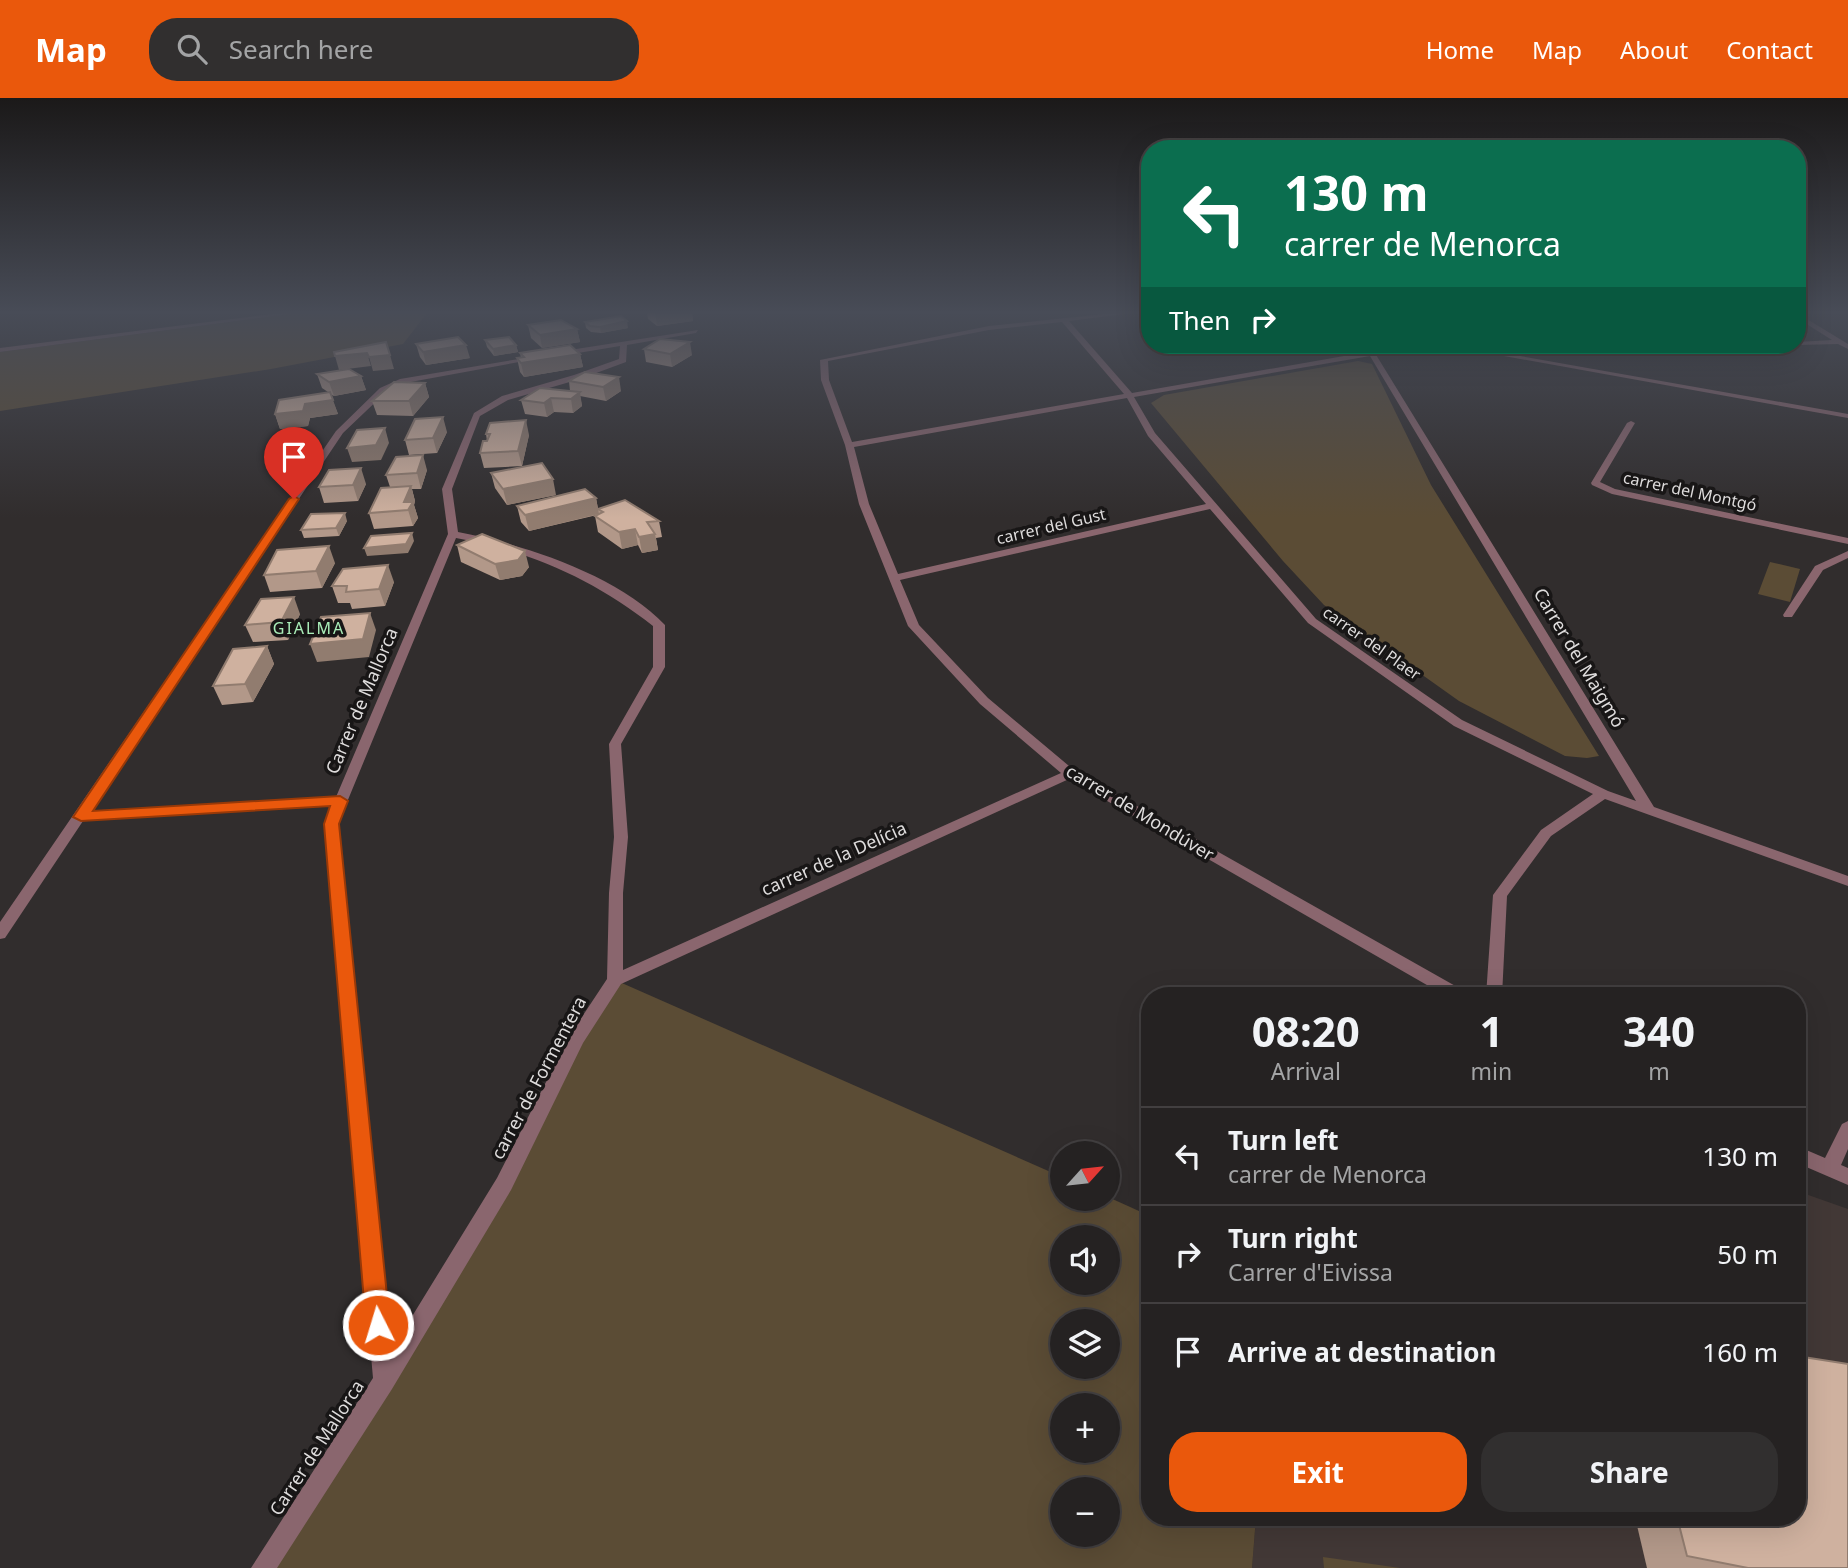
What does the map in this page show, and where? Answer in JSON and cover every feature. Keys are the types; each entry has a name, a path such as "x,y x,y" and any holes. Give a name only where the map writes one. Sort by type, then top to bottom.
{"street":[{"path":"0,934 340,431 383,390 402,382"},
{"path":"561,382 505,398 477,415 447,489 453,534 488,539 562,566 627,598 659,625 659,667 615,744 621,837 616,893 615,980"},
{"name":"carrer de Mondúver","path":"826,382 849,446 864,504 914,626 984,701 1069,774 1444,987"},
{"name":"carrer del Plaer","path":"1117,382 1130,396 1151,434 1312,621 1458,723 1603,794 1648,809"},
{"path":"849,446 1203,382"},
{"name":"Carrer del Maigmó","path":"1389,382 1648,809"},
{"path":"1654,382 1848,416"},
{"name":"carrer del Montgó","path":"1631,423 1595,482 1612,491 1848,541"},
{"name":"carrer del Gust","path":"894,578 1214,505"},
{"name":"Carrer de Mallorca","path":"262,1568 384,1381 331,824 453,534"},
{"path":"1788,615 1819,568 1848,555"},
{"name":"carrer de la Delícia","path":"615,980 1069,774"},
{"path":"1495,987 1500,895 1546,833 1603,794"},
{"path":"81,817 340,801"},
{"path":"1648,809 1848,881"},
{"name":"carrer de Formentera","path":"384,1381 504,1184 576,1040 615,980"},
{"path":"1830,1168 1848,1129"},
{"path":"1806,1158 1848,1177"}],"shaded area":[{"path":"0,382 190,382 0,411"},
{"path":"1240,382 1381,382 1431,485 1599,756 1565,756 1459,701 1324,605 1283,561 1151,403 1164,395"},
{"path":"1770,562 1800,569 1790,602 1758,594"},
{"path":"615,980 1050,1172 1050,1211 1120,1211 1120,1202 1141,1212 1141,1526 1255,1526 1252,1568 263,1568 384,1381"},
{"path":"1806,1194 1848,1209 1848,1568 1252,1568 1255,1526 1806,1526"},
{"path":"1323,1557 1400,1568 1324,1568"}],"building":[{"path":"394,382 425,383 409,401 372,401"},
{"path":"572,382 612,382 603,387"},
{"path":"540,388 580,392 571,399 551,398 544,403 521,400"},
{"path":"330,392 333,400 305,404 303,411 275,414 279,400"},
{"path":"443,417 433,438 405,440 415,419"},
{"path":"526,420 518,451 480,453 483,441 487,441 490,434 486,434 490,423"},
{"path":"385,428 376,445 347,448 357,430"},
{"path":"423,455 417,473 386,475 396,457"},
{"path":"542,463 553,479 503,489 491,473"},
{"path":"361,468 353,485 319,487 329,470"},
{"path":"411,486 404,502 413,502 408,510 369,513 381,488"},
{"path":"585,489 596,498 525,515 517,506"},
{"path":"625,500 659,521 647,522 655,534 639,537 635,529 619,532 595,516 603,512 598,509"},
{"path":"345,513 336,528 301,530 311,514"},
{"path":"412,533 406,544 364,548 371,536"},
{"path":"482,534 525,551 518,560 495,564 457,545"},
{"path":"329,546 316,571 264,575 277,550"},
{"path":"388,565 379,589 346,592 347,586 332,586 343,569"},
{"path":"294,597 281,622 245,625 261,599"},
{"path":"370,613 363,639 310,644 321,617"},
{"path":"267,646 245,684 213,686 233,649"},
{"path":"1806,1357 1848,1364 1848,1568 1748,1568 1687,1556 1679,1526 1806,1526"}],"district":[{"name":"GIALMA","path":"309,628"}],"route":[{"path":"294,499 81,817 340,801 331,824 378,1325"}]}
